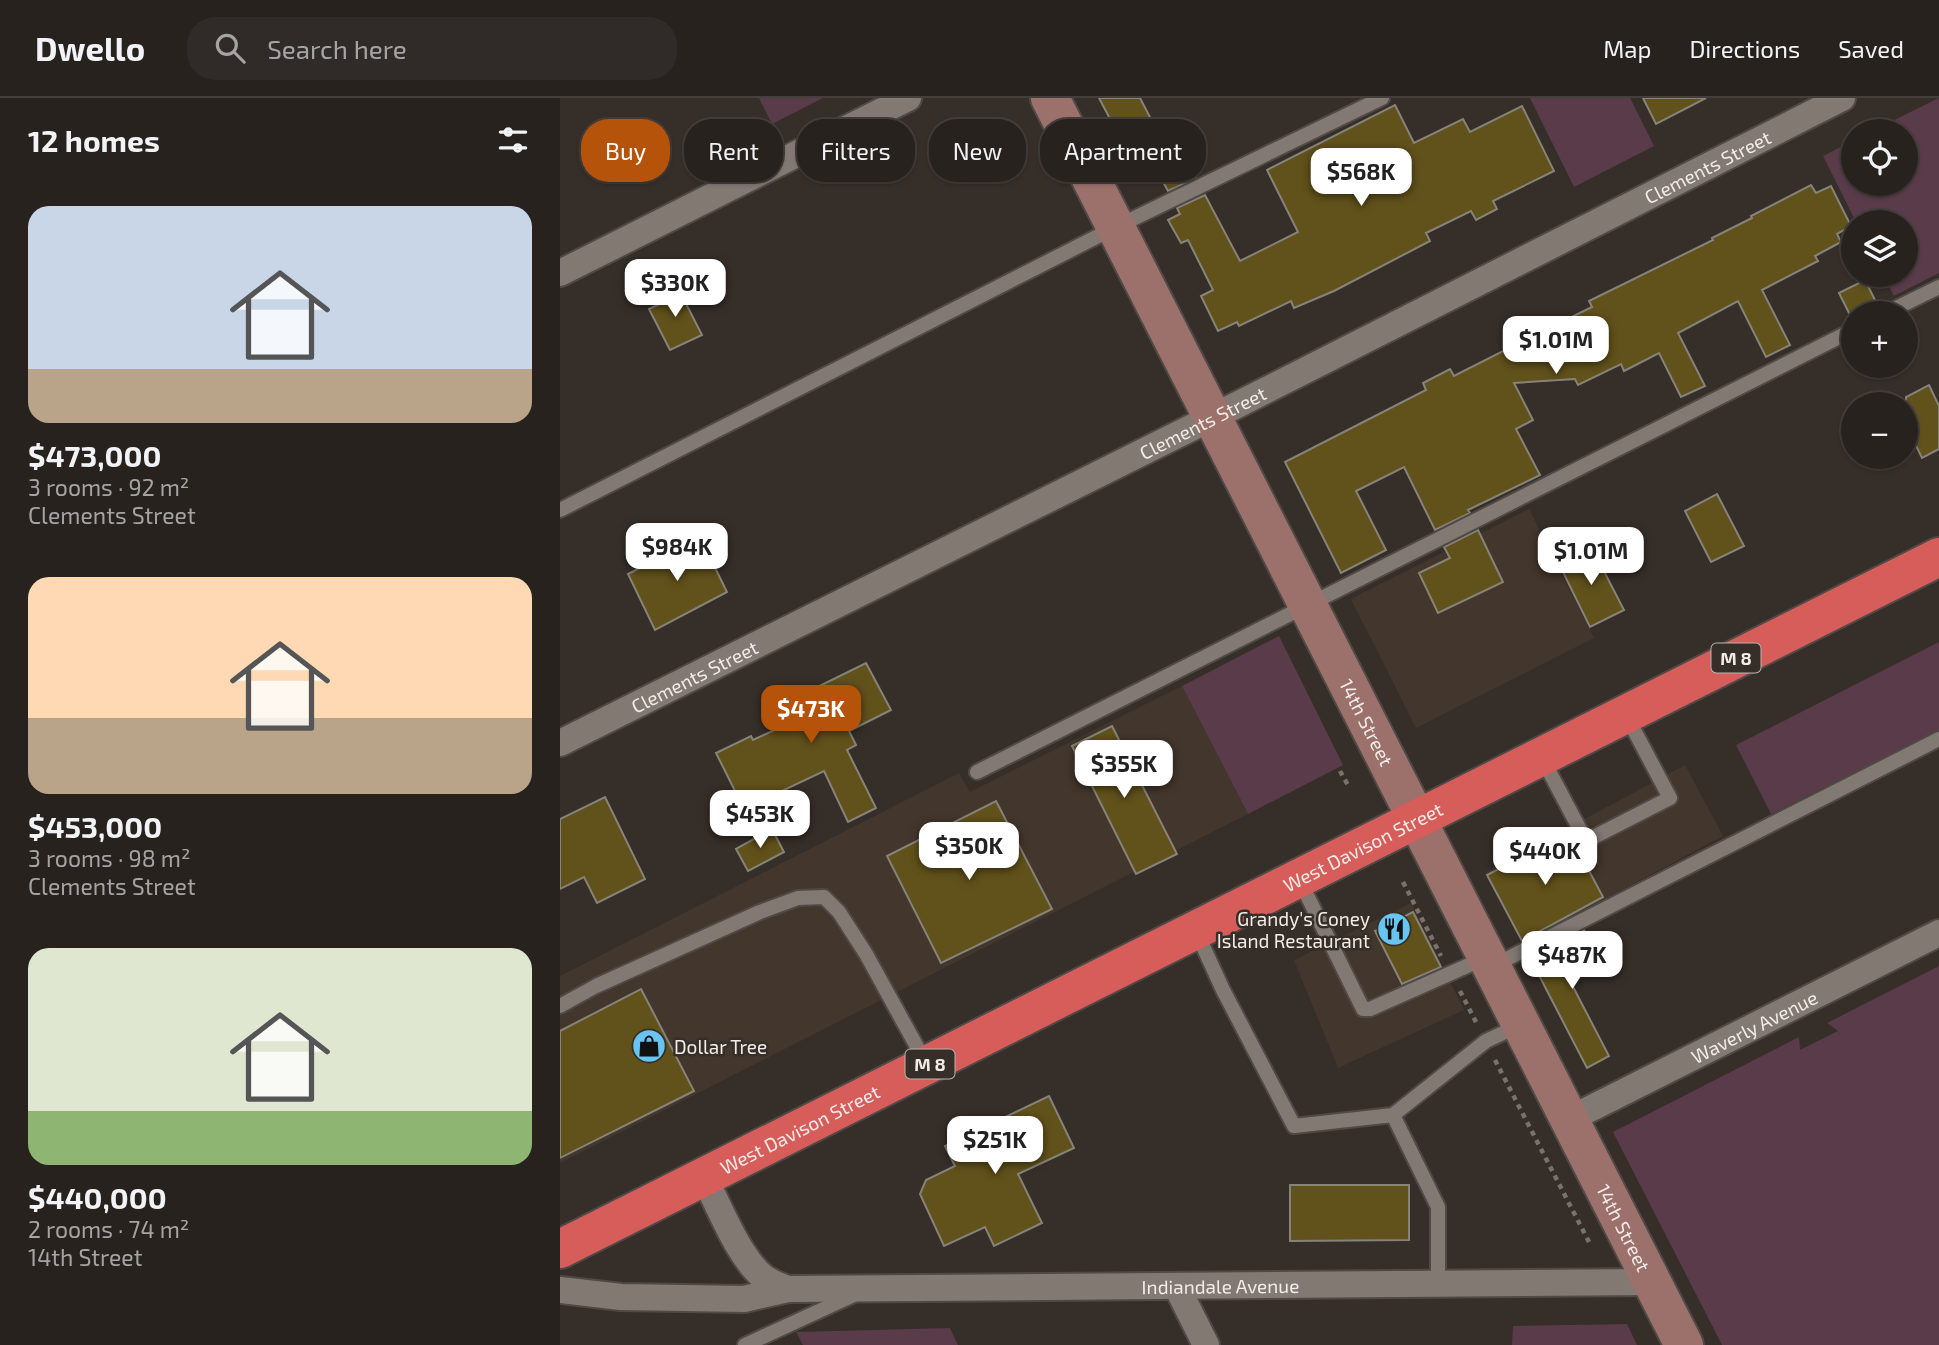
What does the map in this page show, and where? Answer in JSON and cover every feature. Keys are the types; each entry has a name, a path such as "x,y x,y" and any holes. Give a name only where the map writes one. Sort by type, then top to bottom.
{"highway":[{"name":"West Davison Street","path":"560,1249 1939,557"}],"street":[{"path":"560,273 908,98"},
{"name":"14th Street","path":"1050,98 1684,1345"},
{"name":"Clements Street","path":"560,743 1213,417 1842,98"},
{"name":"Waverly Avenue","path":"1570,1119 1939,933"},
{"path":"704,1177 735,1238 753,1265 762,1276 788,1289"},
{"name":"Indiandale Avenue","path":"560,1290 621,1297 744,1299 788,1289 1652,1282"},
{"path":"1177,1287 1206,1345"}],"lane":[{"path":"560,510 1114,228 1382,98"},
{"path":"1910,301 1939,287"},
{"path":"977,772 1841,336"},
{"path":"1541,755 1586,841 1670,798 1625,713"},
{"path":"1299,877 1363,1009 1370,1009 1489,962 1939,739"},
{"path":"560,1006 596,986 760,912 798,898 824,897 839,912 866,954 927,1065"},
{"path":"1195,930 1294,1126 1393,1115 1486,1041 1522,1025"},
{"path":"1393,1115 1438,1207 1438,1284"},
{"path":"746,1345 867,1289"}],"path":[{"path":"1340,771 1349,787"}],"shaded area":[{"path":"759,98 823,98 782,119 770,119"},
{"path":"1530,98 1630,98 1654,146 1574,187"},
{"path":"1939,98 1939,273 1918,284 1918,210 1850,210 1843,196 1918,196 1918,119 1896,119"},
{"path":"1841,147 1841,192 1823,156"},
{"path":"1889,287 1912,287 1894,296"},
{"path":"1529,509 1594,638 1416,728 1351,599"},
{"path":"1279,636 1343,765 1248,814 1182,686"},
{"path":"1939,642 1939,730 1771,814 1736,745"},
{"path":"1182,686 1248,814 560,1163 560,976 959,773 970,792"},
{"path":"1685,765 1723,836 1524,942 1486,872"},
{"path":"1411,903 1464,1010 1338,1068 1294,960"},
{"path":"1939,966 1939,1345 1722,1345 1613,1132 1799,1037 1800,1050 1838,1031 1827,1023"},
{"path":"1627,1324 1637,1345 1512,1345 1513,1326"},
{"path":"950,1328 958,1345 803,1345 796,1332"}],"building":[{"path":"1099,98 1140,98 1151,119 1110,119"},
{"path":"1643,98 1706,98 1656,124"},
{"path":"1395,105 1414,143 1463,119 1470,132 1522,106 1554,171 1493,201 1497,209 1476,220 1471,211 1426,233 1430,241 1334,291 1294,308 1291,301 1239,326 1237,322 1218,331 1201,296 1213,290 1188,240 1181,243 1168,220 1180,214 1177,208 1205,195 1240,261 1298,232 1267,170"},
{"path":"1163,182 1187,182 1168,191"},
{"path":"1811,185 1816,193 1831,186 1843,210 1841,232 1837,234 1841,242 1815,256 1818,261 1762,290 1790,345 1766,357 1738,301 1678,333 1705,386 1681,397 1659,353 1624,371 1621,364 1578,385 1575,379 1514,383 1533,420 1516,429 1540,475 1468,510 1470,513 1435,530 1404,467 1356,491 1386,550 1341,573 1285,462 1426,390 1423,383 1450,369 1454,376 1517,344 1557,343 1549,328 1592,307 1589,301 1713,240 1712,238 1752,218 1751,216"},
{"path":"677,286 702,335 670,350 649,309 660,304 657,296"},
{"path":"1851,287 1868,287 1876,301 1843,301 1839,293"},
{"path":"1929,385 1939,406 1939,449 1922,458 1918,450 1918,392 1916,392"},
{"path":"1717,494 1744,546 1711,562 1685,511"},
{"path":"1478,530 1503,582 1438,613 1419,573 1450,558 1444,547"},
{"path":"700,537 727,592 655,630 628,574"},
{"path":"1592,548 1624,610 1590,627 1559,564"},
{"path":"866,663 891,710 849,731 856,745 847,750 876,808 848,822 824,771 744,809 716,753 751,736 753,740 802,717 793,699"},
{"path":"1112,726 1177,854 1136,874 1072,746"},
{"path":"605,797 645,879 597,903 584,877 560,889 560,819"},
{"path":"996,801 1052,909 941,963 887,856"},
{"path":"772,829 784,852 748,871 736,849"},
{"path":"1569,833 1603,897 1522,941 1487,875"},
{"path":"1413,912 1441,967 1402,984 1375,931"},
{"path":"1584,930 1601,963 1569,979 1609,1056 1587,1068 1530,958"},
{"path":"641,989 694,1091 560,1158 560,1031"},
{"path":"1049,1096 1074,1148 1018,1174 1042,1223 994,1246 985,1227 944,1246 920,1194 926,1180 955,1166 945,1146"},
{"path":"1290,1185 1409,1185 1409,1240 1290,1241"}],"place":[{"name":"Grandy's Coney Island Restaurant","path":"1394,929"},
{"name":"Dollar Tree","path":"649,1046"}]}
